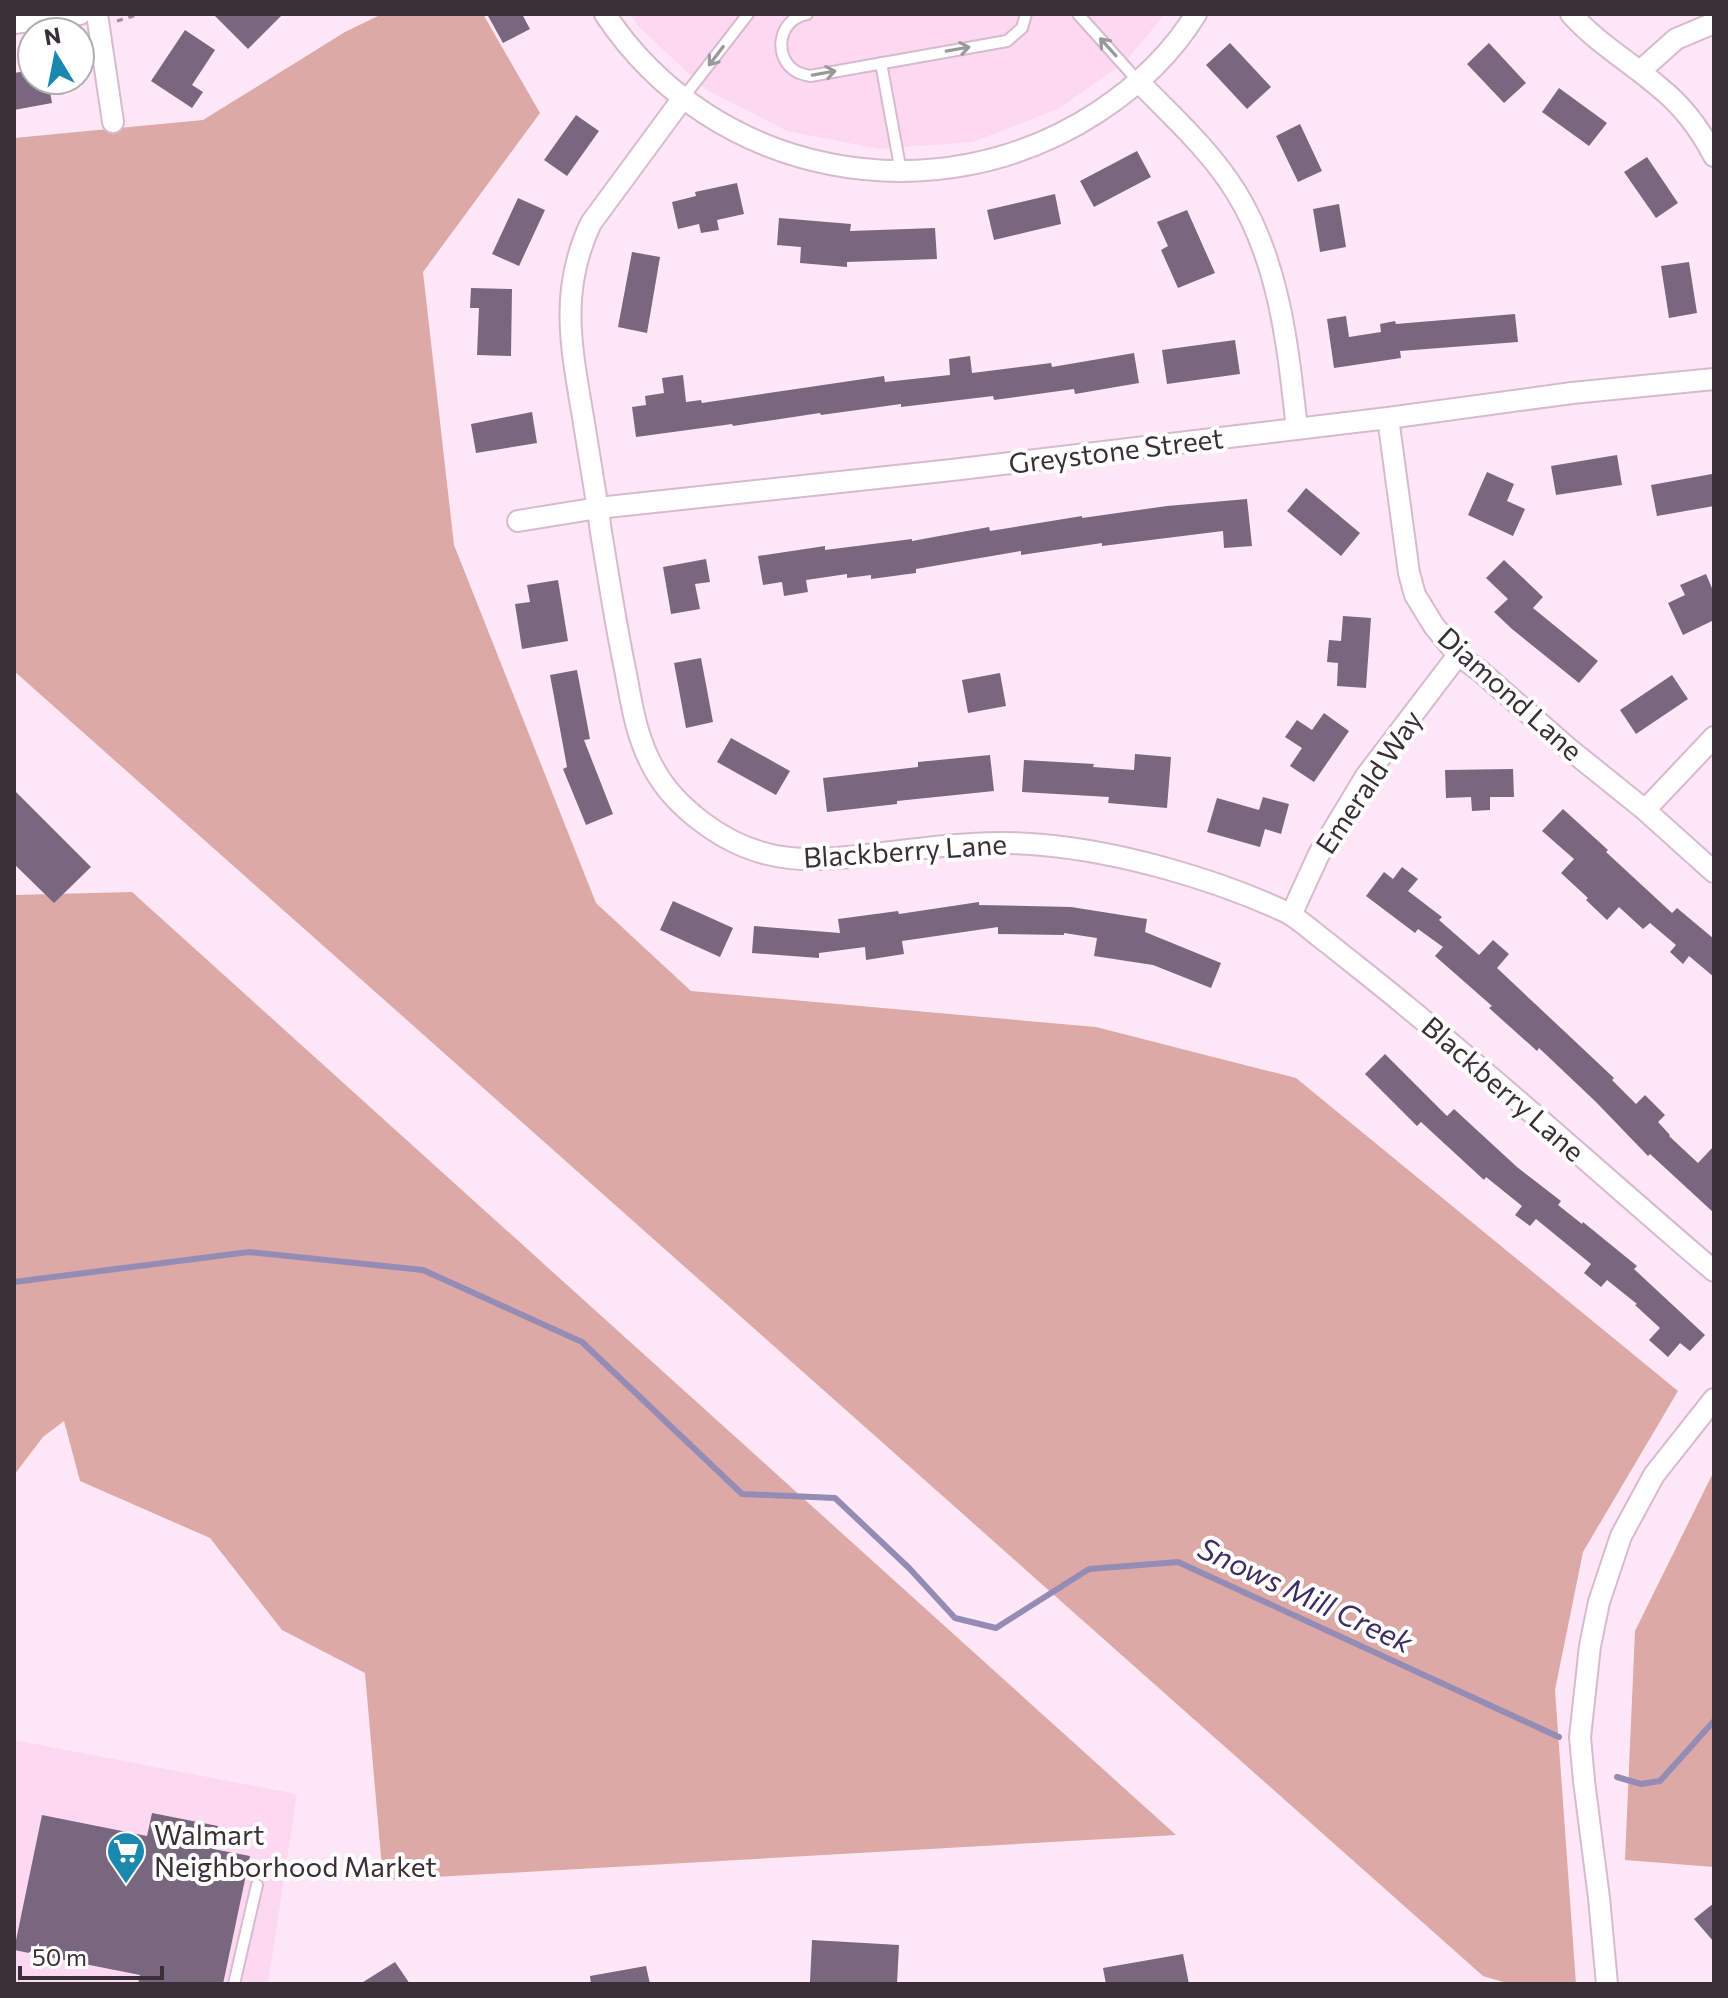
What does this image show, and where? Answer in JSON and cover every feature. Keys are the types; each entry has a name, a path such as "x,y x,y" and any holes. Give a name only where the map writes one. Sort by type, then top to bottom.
{"street":[{"path":"14,23 80,14"},
{"path":"97,14 113,122"},
{"path":"605,14 634,53 658,77 712,119 743,136 809,160 843,167 901,172 949,169 984,162 1050,139 1082,122 1138,81 1168,51 1196,14"},
{"path":"1571,14 1605,46 1661,88 1693,121 1714,156"},
{"path":"1640,71 1676,39 1714,23"},
{"path":"1138,81 1208,154 1236,191 1257,232 1272,276 1287,343 1297,429"},
{"name":"Blackberry Lane","path":"683,98 591,223 575,265 569,311 573,358 614,614 637,728 644,749 668,790 684,808 721,837 765,855 811,860 972,844 1041,844 1110,855 1178,873 1245,895 1291,915 1474,1062 1714,1271"},
{"name":"Greystone Street","path":"518,521 598,508 952,470 1572,393 1714,379"},
{"name":"Diamond Lane","path":"1388,418 1409,573 1415,595 1434,626 1458,655 1645,810 1714,872"},
{"name":"Emerald Way","path":"1291,915 1319,854 1366,776 1458,655"},
{"path":"1645,810 1714,737"},
{"path":"1607,1984 1580,1737 1590,1646 1599,1602 1621,1536 1654,1475 1714,1399"}],"lane":[{"path":"683,98 748,14"},
{"path":"807,14 797,16 787,24 781,43 783,57 795,72 810,76 1007,41 1022,28 1026,14"},
{"path":"1078,14 1138,81"},
{"path":"881,63 901,172"},
{"path":"234,1984 257,1885"}],"shaded area":[{"path":"382,14 483,14 540,113 423,272 454,545 596,903 691,991 1096,1027 1296,1078 1678,1391 1583,1552 1555,1690 1576,1984 1510,1984 1483,1976 14,671 14,138 203,120 345,32"},
{"path":"630,14 1165,14 1126,61 1060,108 973,142 879,149 787,131 705,89 637,25"},
{"path":"132,892 1176,1835 383,1880 365,1673 282,1630 210,1538 80,1481 64,1421 43,1437 14,1475 14,895"},
{"path":"1714,1471 1714,1867 1625,1860 1635,1631"},
{"path":"14,1740 297,1794 268,1984 14,1984"}],"building":[{"path":"213,14 283,14 248,49"},
{"path":"487,14 522,14 530,29 503,43"},
{"path":"185,30 215,50 192,85 203,92 192,108 151,81"},
{"path":"1230,43 1271,87 1247,109 1206,65"},
{"path":"1489,43 1526,83 1504,103 1467,64"},
{"path":"14,73 16,96 51,96 52,103 14,110"},
{"path":"1559,88 1607,123 1589,146 1542,112"},
{"path":"576,115 599,131 567,176 544,160"},
{"path":"1300,124 1322,171 1298,182 1276,136"},
{"path":"1137,151 1151,177 1094,207 1080,181"},
{"path":"1647,157 1678,203 1656,218 1624,172"},
{"path":"737,183 744,214 717,220 719,230 701,233 699,224 678,229 672,202 696,196 695,192"},
{"path":"1055,194 1061,224 994,240 987,210"},
{"path":"518,198 545,210 519,266 492,254"},
{"path":"1339,204 1346,247 1320,252 1313,209"},
{"path":"1187,210 1215,273 1178,288 1161,250 1168,246 1157,222"},
{"path":"779,218 851,224 850,231 935,228 937,259 847,262 847,267 800,263 801,247 777,245"},
{"path":"632,252 660,257 647,333 618,327"},
{"path":"1689,262 1697,313 1669,318 1661,266"},
{"path":"471,288 512,289 511,356 477,355 479,308 470,308"},
{"path":"1515,314 1518,342 1400,351 1401,358 1334,368 1327,319 1346,316 1349,337 1381,332 1380,324 1395,321 1396,324"},
{"path":"1235,340 1240,374 1167,384 1162,350"},
{"path":"1134,353 1139,383 1075,394 1074,389 994,400 993,396 901,407 901,404 636,437 632,407 646,405 645,396 664,393 662,378 683,375 686,402 701,400 702,403 884,376 885,382 950,375 949,359 970,356 972,373 1051,363 1052,367"},
{"path":"532,412 537,443 476,453 471,424"},
{"path":"1617,455 1622,485 1556,495 1551,466"},
{"path":"1487,472 1514,484 1507,501 1525,509 1513,536 1468,515"},
{"path":"1712,474 1714,506 1657,516 1651,485"},
{"path":"1306,488 1360,533 1341,556 1287,511"},
{"path":"1247,499 1252,546 1224,548 1223,531 1021,555 1021,551 916,569 916,573 871,579 871,575 847,578 847,574 806,580 808,592 784,596 782,582 763,585 758,556 825,546 825,550 912,541 989,527 990,531 1082,516"},
{"path":"706,559 710,582 695,584 700,609 671,614 663,567"},
{"path":"1504,560 1543,597 1533,608 1598,661 1579,683 1494,612 1508,599 1486,578"},
{"path":"1706,574 1714,593 1714,620 1683,635 1668,603 1685,595 1680,585"},
{"path":"558,580 568,641 522,649 515,604 530,602 527,585"},
{"path":"1343,616 1371,618 1366,688 1337,686 1338,663 1327,662 1329,640 1341,641"},
{"path":"701,658 713,722 686,728 674,663"},
{"path":"577,670 590,739 584,740 613,814 586,825 563,769 567,767 550,675"},
{"path":"1000,673 1006,706 968,713 962,680"},
{"path":"1672,675 1688,699 1636,734 1620,710"},
{"path":"1324,713 1349,731 1314,782 1290,766 1302,748 1285,737 1297,720 1312,730"},
{"path":"731,738 790,771 776,795 717,762"},
{"path":"1135,754 1171,757 1167,808 1108,803 1109,797 1022,792 1024,760 1134,770"},
{"path":"990,755 994,791 827,812 823,778 918,767 918,762"},
{"path":"1513,769 1514,797 1490,797 1490,810 1472,811 1471,797 1446,798 1445,770"},
{"path":"14,790 91,867 54,903 14,864"},
{"path":"1263,797 1289,804 1281,834 1265,829 1260,847 1207,832 1217,798 1259,810"},
{"path":"1563,809 1672,913 1677,908 1714,939 1714,977 1689,956 1683,964 1670,952 1676,945 1650,923 1643,929 1619,907 1607,920 1561,873 1574,859 1542,831"},
{"path":"1402,867 1418,879 1408,891 1442,917 1439,920 1479,955 1493,940 1509,954 1497,968 1614,1078 1612,1080 1636,1104 1645,1095 1665,1115 1658,1122 1698,1163 1714,1146 1714,1213 1650,1154 1648,1156 1539,1048 1537,1051 1435,956 1443,947 1418,929 1415,933 1366,896 1384,872 1393,879"},
{"path":"673,901 733,928 720,957 660,930"},
{"path":"979,902 979,905 1071,907 1147,919 1145,932 1221,963 1211,988 1153,965 1094,956 1097,938 1064,933 998,934 998,927 902,941 904,954 866,960 865,947 819,953 819,958 752,953 754,926 840,933 838,919"},
{"path":"1385,1054 1447,1116 1454,1109 1517,1167 1561,1201 1558,1205 1637,1266 1634,1269 1705,1335 1690,1351 1680,1343 1668,1357 1649,1340 1660,1328 1637,1304 1607,1280 1601,1287 1584,1273 1591,1264 1536,1219 1530,1226 1515,1215 1522,1206 1486,1177 1484,1180 1421,1122 1417,1126 1365,1074"},
{"path":"152,1813 218,1826 213,1849 250,1856 223,1984 138,1984 140,1975 14,1950 42,1815 147,1836"},
{"path":"1714,1903 1714,1942 1694,1919"},
{"path":"812,1940 899,1945 897,1984 810,1982"},
{"path":"1183,1954 1189,1984 1106,1984 1103,1968"},
{"path":"395,1962 410,1984 360,1984"},
{"path":"646,1966 650,1984 591,1984 590,1976"}],"waterway":[{"name":"Snows Mill Creek","path":"14,1282 249,1252 423,1270 582,1342 742,1494 835,1498 909,1568 955,1618 996,1628 1089,1569 1178,1562 1559,1737"},
{"name":"Snows Mill Creek","path":"1617,1777 1641,1784 1660,1781 1714,1721"}],"place":[{"name":"Walmart Neighborhood Market","path":"126,1885"}]}
